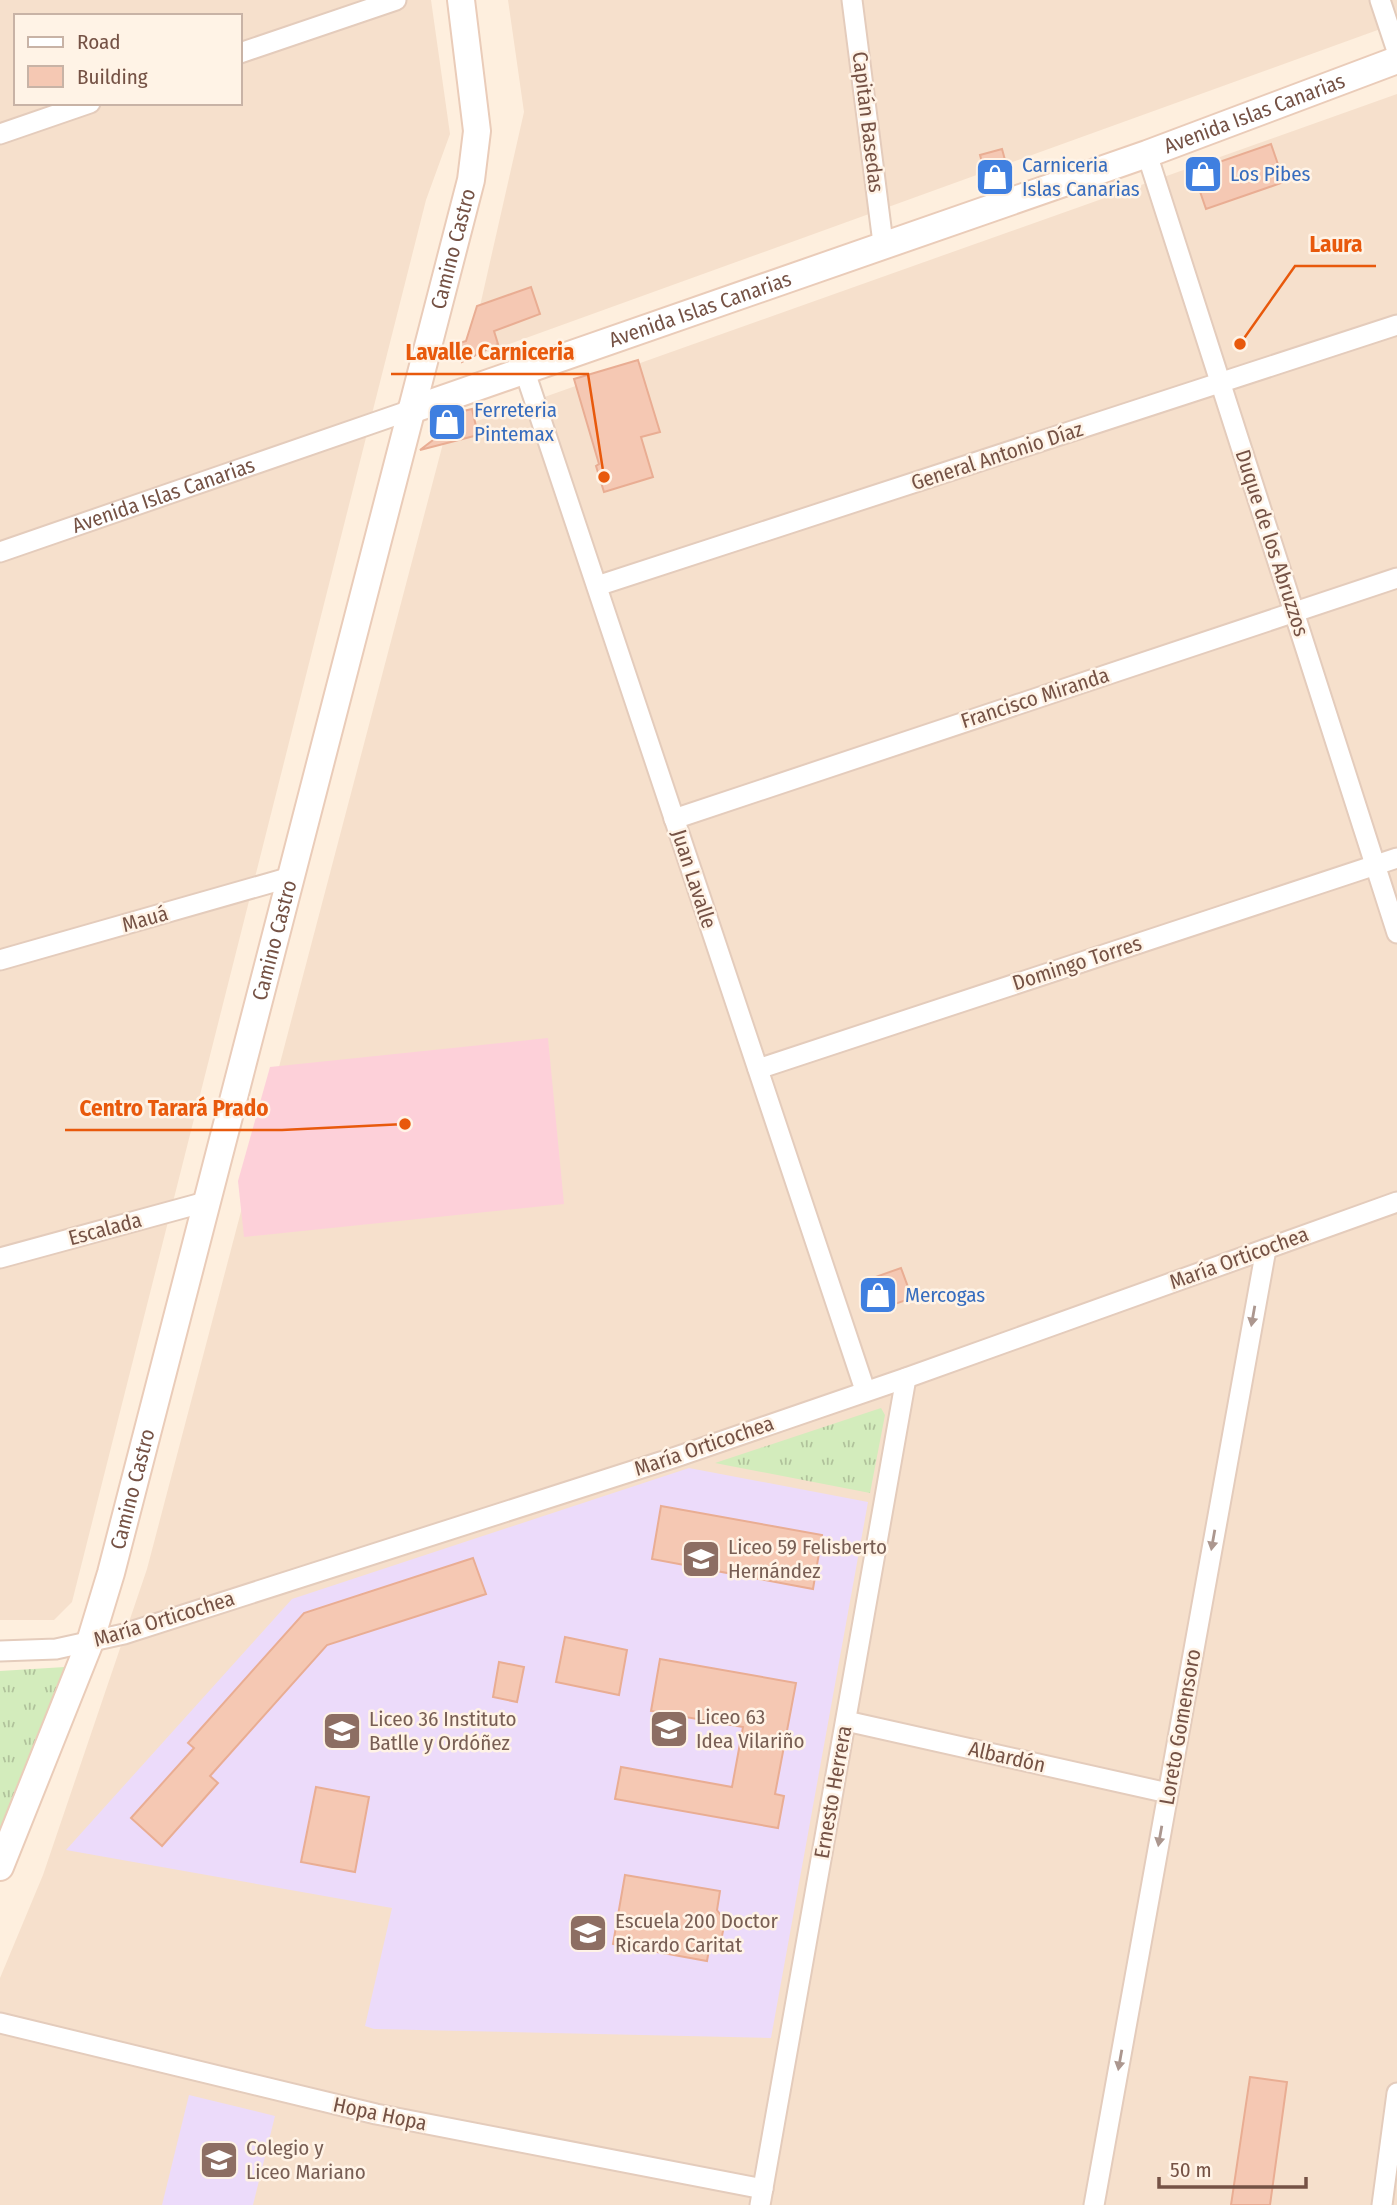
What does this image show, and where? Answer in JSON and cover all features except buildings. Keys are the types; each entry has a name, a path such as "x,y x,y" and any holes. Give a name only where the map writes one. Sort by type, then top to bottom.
{"street":[{"path":"242,52 396,0"},
{"name":"Camino Castro","path":"0,1867 90,1642 111,1573 471,180 476,146 476,108 461,0"},
{"name":"Capitán Basedas","path":"852,0 883,243"},
{"path":"1380,0 1397,51"},
{"name":"Avenida Islas Canarias","path":"0,552 883,243 1147,154 1397,60"},
{"path":"0,134 84,105"},
{"name":"Duque de los Abruzzos","path":"1147,154 1397,933"},
{"name":"General Antonio Díaz","path":"597,586 1397,325"},
{"name":"Juan Lavalle","path":"524,369 865,1390"},
{"name":"Francisco Miranda","path":"674,819 1397,578"},
{"name":"Domingo Torres","path":"758,1069 1397,858"},
{"name":"Mauá","path":"0,960 291,877"},
{"name":"Escalada","path":"0,1258 209,1201"},
{"name":"María Orticochea","path":"0,1651 56,1649 90,1642 676,1457 906,1378 1397,1202"},
{"name":"Loreto Gomensoro","path":"1094,2205 1266,1249"},
{"name":"Ernesto Herrera","path":"761,2197 906,1378"},
{"name":"Albardón","path":"846,1721 1168,1793"},
{"name":"Hopa Hopa","path":"0,2024 376,2114 761,2197"},
{"path":"1382,2205 1397,2093"}],"shaded area":[{"path":"0,0 431,0 450,134 426,200 72,1602 54,1620 0,1620"},
{"path":"508,0 1397,0 1397,23 468,359 524,112"},
{"path":"1397,94 1397,2205 0,2205 0,1978 43,1875 147,1569 446,432"},
{"path":"548,1038 564,1204 244,1237 238,1181 270,1067"},
{"path":"689,1468 868,1502 771,2038 374,2029 365,2026 392,1908 66,1850 292,1599"},
{"name":"Colegio y Liceo Mariano","path":"189,2095 275,2116 253,2205 162,2205"}],"green space":[{"path":"881,1408 885,1415 870,1493 715,1463"},
{"path":"65,1667 70,1678 0,1848 0,1671"}],"place":[{"name":"Los Pibes","path":"1203,174"},
{"name":"Carniceria Islas Canarias","path":"995,177"},
{"name":"Laura","path":"1240,344"},
{"name":"Ferreteria Pintemax","path":"447,422"},
{"name":"Lavalle Carniceria","path":"604,477"},
{"name":"Centro Tarará Prado","path":"405,1124"},
{"name":"Mercogas","path":"878,1295"},
{"name":"Liceo 59 Felisberto Hernández","path":"701,1559"},
{"name":"Liceo 63 Idea Vilariño","path":"669,1729"},
{"name":"Liceo 36 Instituto Batlle y Ordóñez","path":"342,1731"},
{"name":"Escuela 200 Doctor Ricardo Caritat","path":"588,1933"},
{"name":"Colegio y Liceo Mariano","path":"219,2160"}]}
